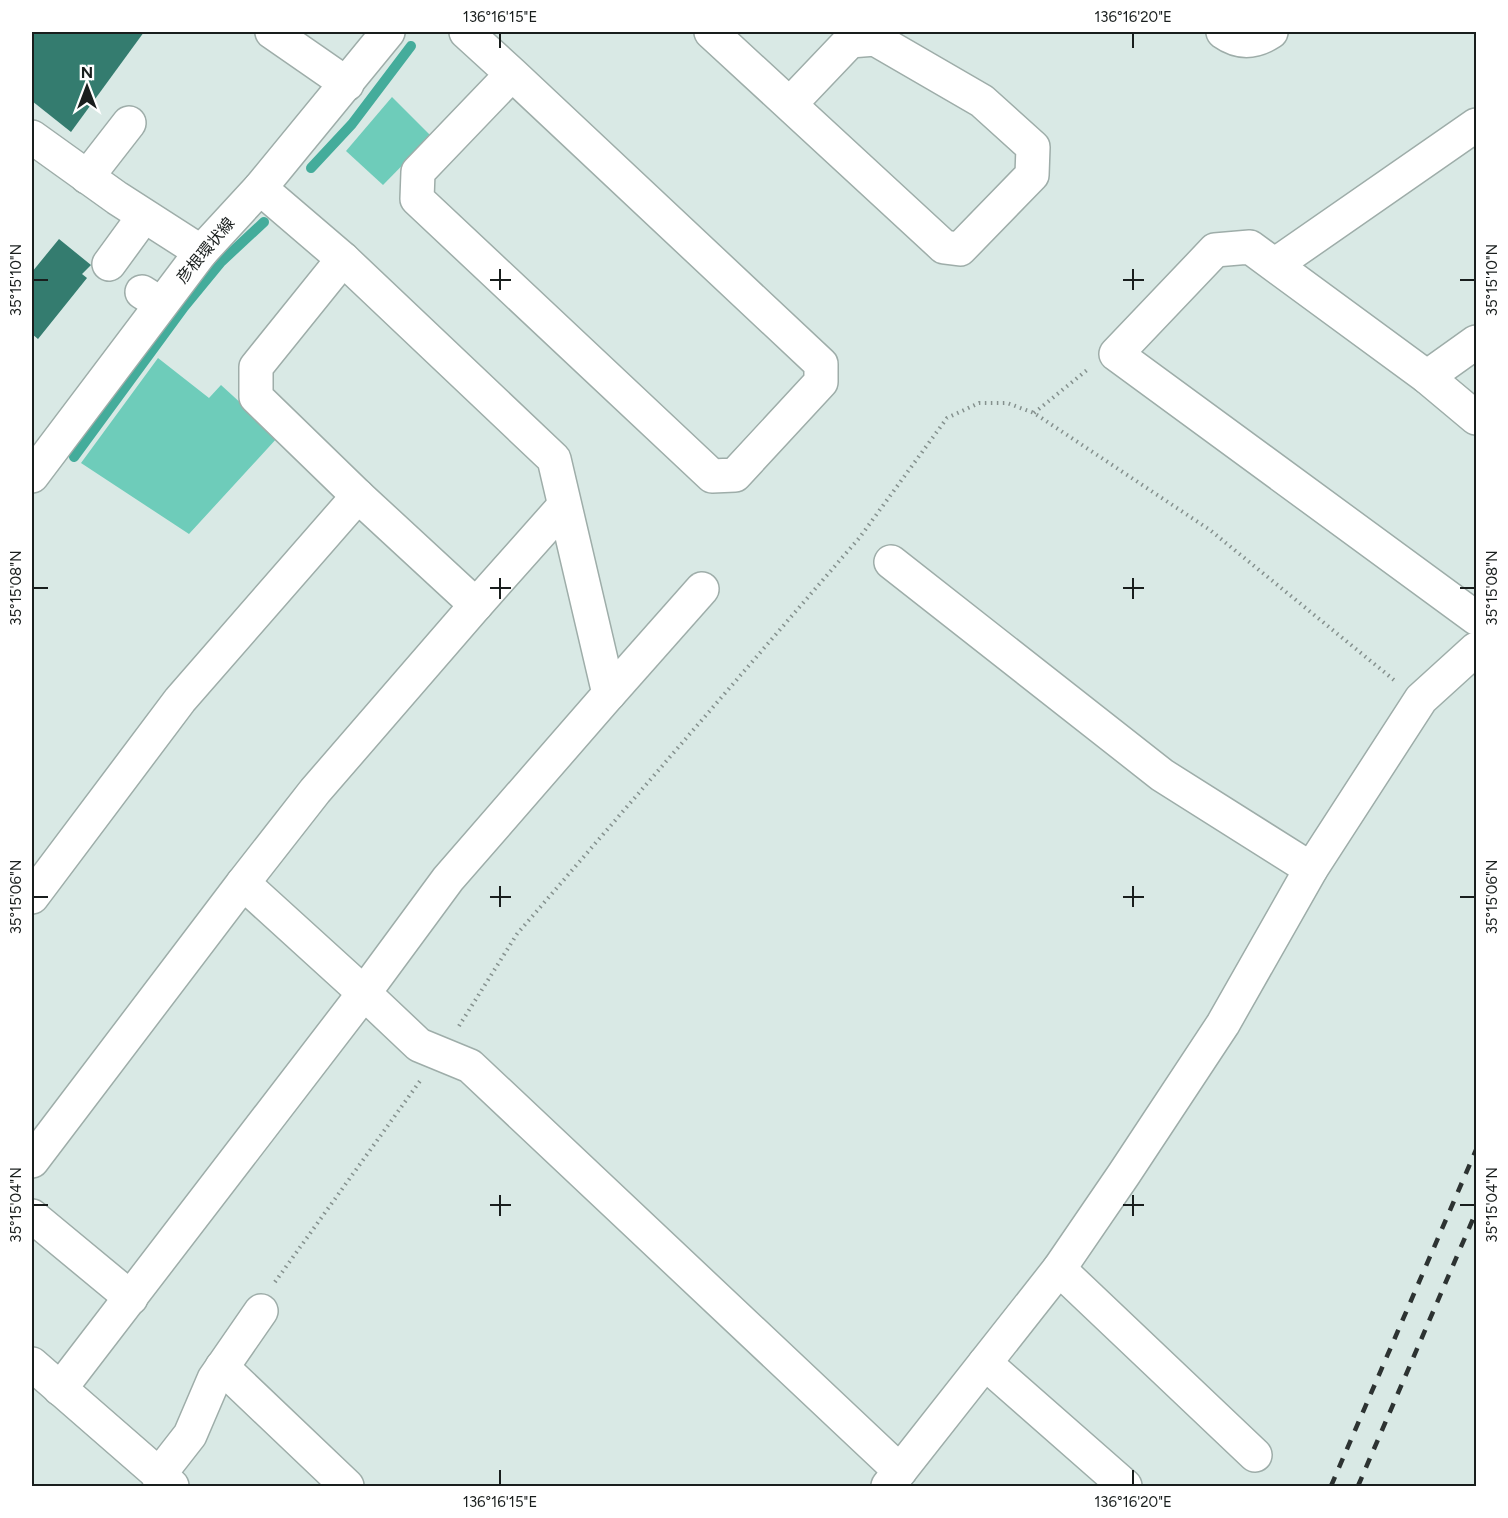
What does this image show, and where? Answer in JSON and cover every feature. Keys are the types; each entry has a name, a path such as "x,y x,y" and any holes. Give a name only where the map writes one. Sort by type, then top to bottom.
{"street":[{"path":"272,32 347,84"},
{"name":"彦根環状線","path":"32,476 152,298 201,252 260,188 388,32"},
{"path":"466,32 512,74 821,364 821,382 735,476 712,476 417,199 418,172 512,74"},
{"path":"711,32 944,247 960,249 1032,175 1033,147 982,100 875,39 850,41 790,104"},
{"path":"1223,32 1234,40 1256,42 1271,32"},
{"path":"87,177 129,123"},
{"path":"1276,264 1476,125"},
{"path":"32,136 87,177 201,252"},
{"path":"260,188 342,259 554,459 609,694"},
{"path":"109,264 144,216"},
{"path":"1476,418 1427,377 1250,247 1215,250 1116,354 1476,618"},
{"path":"342,259 256,367 256,397 358,496 476,605"},
{"path":"1427,377 1476,342"},
{"path":"32,897 180,700 358,496"},
{"path":"32,1161 315,791 564,506"},
{"path":"891,562 1162,775 1311,869"},
{"path":"60,1389 364,993 448,879 702,589"},
{"path":"243,883 420,1045 470,1066 894,1479 978,1367 1059,1269 1223,1024 1311,869 1421,699 1476,649"},
{"path":"32,1216 131,1298"},
{"path":"1059,1269 1255,1455"},
{"path":"32,1364 152,1479 190,1435 214,1378 261,1311"},
{"path":"222,1367 347,1486"},
{"path":"978,1367 1125,1486"}],"path":[{"path":"1034,413 1096,363 1116,354"},
{"path":"261,1311 263,1298 441,1054 518,934 860,537 947,418 979,403 1007,403 1034,413 1210,530 1389,676 1421,699"}],"green space":[{"path":"392,97 431,136 383,185 346,151"},
{"path":"158,358 209,398 221,385 278,437 189,534 81,463"}],"building":[{"path":"32,32 144,32 71,132 32,101"},
{"path":"59,239 91,265 82,274 87,278 38,339 32,334 32,272"}],"waterway":[{"path":"311,168 352,124 411,46"},
{"path":"74,457 184,307 221,262 264,222"}],"railway":[{"path":"1331,1486 1476,1150"},
{"path":"1358,1486 1476,1212"}]}
